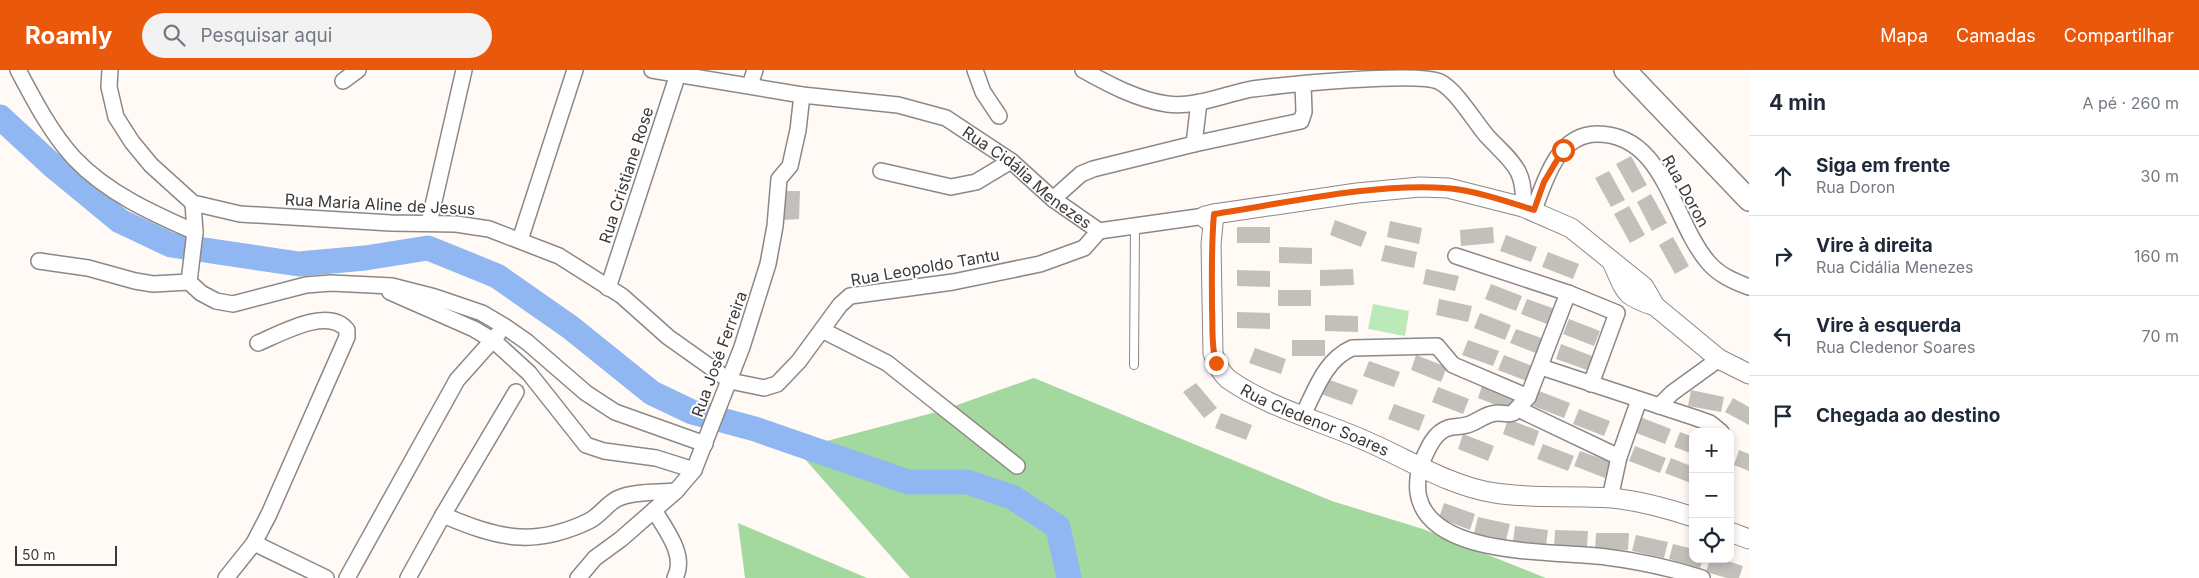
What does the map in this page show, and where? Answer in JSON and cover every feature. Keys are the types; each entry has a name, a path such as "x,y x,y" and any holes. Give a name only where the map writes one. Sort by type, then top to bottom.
{"main road":[{"path":"1625,70 1749,200"}],"street":[{"path":"18,70 43,115 74,158 113,191 141,208 195,232"},
{"path":"110,70 110,94 116,117 132,142 152,165 193,203 195,232 189,282"},
{"path":"343,81 358,70"},
{"path":"429,223 464,70"},
{"path":"520,240 575,70"},
{"path":"750,85 755,70"},
{"path":"975,70 983,92 999,116"},
{"path":"1083,70 1121,88 1166,104 1199,102 1252,89 1311,79 1412,77 1435,79 1443,83 1453,93 1472,118 1518,170 1544,182"},
{"name":"Rua Cidália Menezes","path":"666,71 802,94 898,105 929,112 958,124 1011,160 1053,199 1099,231 1357,193 1420,187 1448,188 1528,208 1571,228 1613,264 1644,287 1655,306 1719,359 1749,374"},
{"name":"Rua Cristiane Rose","path":"608,288 666,71"},
{"path":"1053,199 1081,174 1093,169 1194,144 1301,121 1311,79"},
{"name":"Rua José Ferreira","path":"578,578 596,558 621,540 676,491 694,470 730,381 768,264 775,226 779,179 790,166 798,130 802,94"},
{"path":"1194,144 1199,102"},
{"name":"Rua Doron","path":"1528,208 1554,162 1571,141 1585,134 1605,134 1624,139 1639,148 1656,168 1697,248 1708,262 1718,272 1749,287"},
{"path":"881,171 951,187 976,182 1011,160"},
{"path":"1518,170 1528,208"},
{"name":"Rua Maria Aline de Jesus","path":"193,203 240,214 429,223 490,228 559,256 633,306 668,337 730,381"},
{"name":"Rua Cledenor Soares","path":"1209,215 1213,353 1219,369 1238,385 1266,400 1367,441 1445,479 1494,493 1520,496 1610,498 1659,506 1689,516"},
{"name":"Rua Leopoldo Tantu","path":"730,381 752,387 771,387 785,376 846,299 857,293 953,282 1040,264 1084,248 1099,231"},
{"path":"1456,256 1568,293 1617,313"},
{"path":"39,261 88,268 153,284 189,282 201,294 216,301 233,304 306,285 373,284 413,290 482,313 504,326 527,342 586,393 615,412 705,444"},
{"name":"Rua Cidália Menezes","path":"1613,264 1626,293 1634,299 1655,306"},
{"path":"373,284 474,329 494,341 529,373 586,445 604,451 656,458 694,470"},
{"path":"1568,293 1528,397 1513,414 1498,413 1482,416 1471,424 1443,431 1431,444 1420,467 1417,488 1419,501 1426,514 1436,526 1465,539 1523,552 1604,556 1657,565 1702,578"},
{"path":"1592,384 1626,293"},
{"path":"226,578 254,544 347,337 347,330 343,325 336,322 318,320 258,343"},
{"path":"347,578 447,396 470,364 494,341 504,326"},
{"path":"822,330 887,363 1017,466"},
{"path":"1303,415 1331,361 1340,353 1352,348 1436,346 1453,364 1528,397"},
{"path":"1659,406 1672,393 1719,359"},
{"path":"1541,367 1710,423 1716,428"},
{"path":"408,578 516,392"},
{"path":"1610,498 1619,457 1639,400"},
{"path":"1518,409 1619,457"},
{"path":"443,515 486,532 521,538 573,527 603,512 621,497 676,491"},
{"path":"654,510 676,552 679,562 674,578"},
{"path":"1734,533 1749,539"},
{"path":"254,544 326,578"}],"lane":[{"path":"1134,365 1135,226"}],"green space":[{"path":"1373,304 1409,311 1405,336 1368,329"},
{"path":"1034,378 1332,501 1423,529 1546,578 910,578 796,449 940,411"},
{"path":"738,523 867,578 745,578"}],"building":[{"path":"1631,156 1647,185 1632,193 1616,164"},
{"path":"1609,171 1625,200 1611,207 1595,178"},
{"path":"783,191 800,191 799,219 783,220"},
{"path":"1651,194 1667,223 1652,231 1637,202"},
{"path":"1629,206 1645,235 1630,243 1614,214"},
{"path":"1335,220 1367,232 1361,247 1330,235"},
{"path":"1390,221 1422,228 1419,244 1387,237"},
{"path":"1237,227 1270,227 1270,243 1237,243"},
{"path":"1493,227 1494,243 1461,246 1460,230"},
{"path":"1506,235 1537,247 1531,262 1500,251"},
{"path":"1673,237 1689,266 1675,274 1659,245"},
{"path":"1385,245 1417,252 1414,268 1381,261"},
{"path":"1279,247 1312,248 1312,264 1279,263"},
{"path":"1548,252 1579,264 1573,279 1542,267"},
{"path":"1353,269 1354,285 1320,286 1320,270"},
{"path":"1426,269 1459,276 1455,291 1423,284"},
{"path":"1237,270 1270,271 1270,287 1237,286"},
{"path":"1491,284 1522,296 1516,311 1485,299"},
{"path":"1278,290 1311,290 1311,306 1278,306"},
{"path":"1439,299 1472,306 1468,322 1436,315"},
{"path":"1527,299 1558,310 1552,326 1521,314"},
{"path":"1237,312 1270,313 1270,329 1237,328"},
{"path":"1480,313 1511,325 1505,340 1474,328"},
{"path":"1325,315 1358,316 1358,332 1325,331"},
{"path":"1569,319 1600,331 1594,346 1563,334"},
{"path":"1516,329 1547,340 1541,355 1510,343"},
{"path":"1292,340 1325,340 1325,356 1292,356"},
{"path":"1468,340 1499,351 1493,366 1462,355"},
{"path":"1561,344 1592,356 1587,370 1556,359"},
{"path":"1255,348 1286,359 1281,374 1249,363"},
{"path":"1416,355 1447,367 1441,382 1411,370"},
{"path":"1504,355 1535,367 1529,382 1498,370"},
{"path":"1369,361 1400,372 1394,387 1363,376"},
{"path":"1327,379 1358,390 1352,405 1321,394"},
{"path":"1196,383 1217,408 1204,418 1183,392"},
{"path":"1483,383 1514,395 1509,410 1478,398"},
{"path":"1438,387 1469,399 1463,414 1432,402"},
{"path":"1691,390 1724,397 1721,412 1688,406"},
{"path":"1539,391 1570,403 1564,418 1533,406"},
{"path":"1733,398 1749,407 1749,425 1725,412"},
{"path":"1394,404 1425,415 1419,431 1388,419"},
{"path":"1579,409 1610,421 1604,436 1573,424"},
{"path":"1221,413 1252,425 1246,440 1215,428"},
{"path":"1640,417 1671,429 1665,444 1634,432"},
{"path":"1508,419 1539,431 1534,446 1503,434"},
{"path":"1680,432 1689,435 1689,453 1674,447"},
{"path":"1463,434 1494,446 1488,461 1458,449"},
{"path":"1543,444 1574,456 1568,471 1537,459"},
{"path":"1635,446 1666,458 1660,473 1629,461"},
{"path":"1739,450 1749,454 1749,471 1734,465"},
{"path":"1580,451 1611,462 1605,478 1574,466"},
{"path":"1671,458 1689,465 1689,482 1665,473"},
{"path":"1444,503 1475,514 1470,530 1439,518"},
{"path":"1478,517 1510,524 1506,540 1474,533"},
{"path":"1515,526 1548,530 1546,546 1513,542"},
{"path":"1555,530 1588,531 1587,547 1554,547"},
{"path":"1596,533 1629,533 1628,550 1595,549"},
{"path":"1636,535 1668,542 1664,558 1632,551"},
{"path":"1673,544 1689,548 1689,563 1702,563 1700,568 1669,559"},
{"path":"1709,563 1734,563 1743,566 1739,578 1727,578 1706,572"}],"waterway":[{"path":"0,117 52,165 120,221 171,245 299,264 365,258 428,248 497,276 570,327 652,393 692,412 755,429 908,482 967,482 1012,497 1058,527 1069,578"}],"route":[{"path":"1216,363 1213,353 1211,244 1214,214 1357,193 1420,187 1448,188 1534,210 1544,182 1554,162 1563,150"}]}
